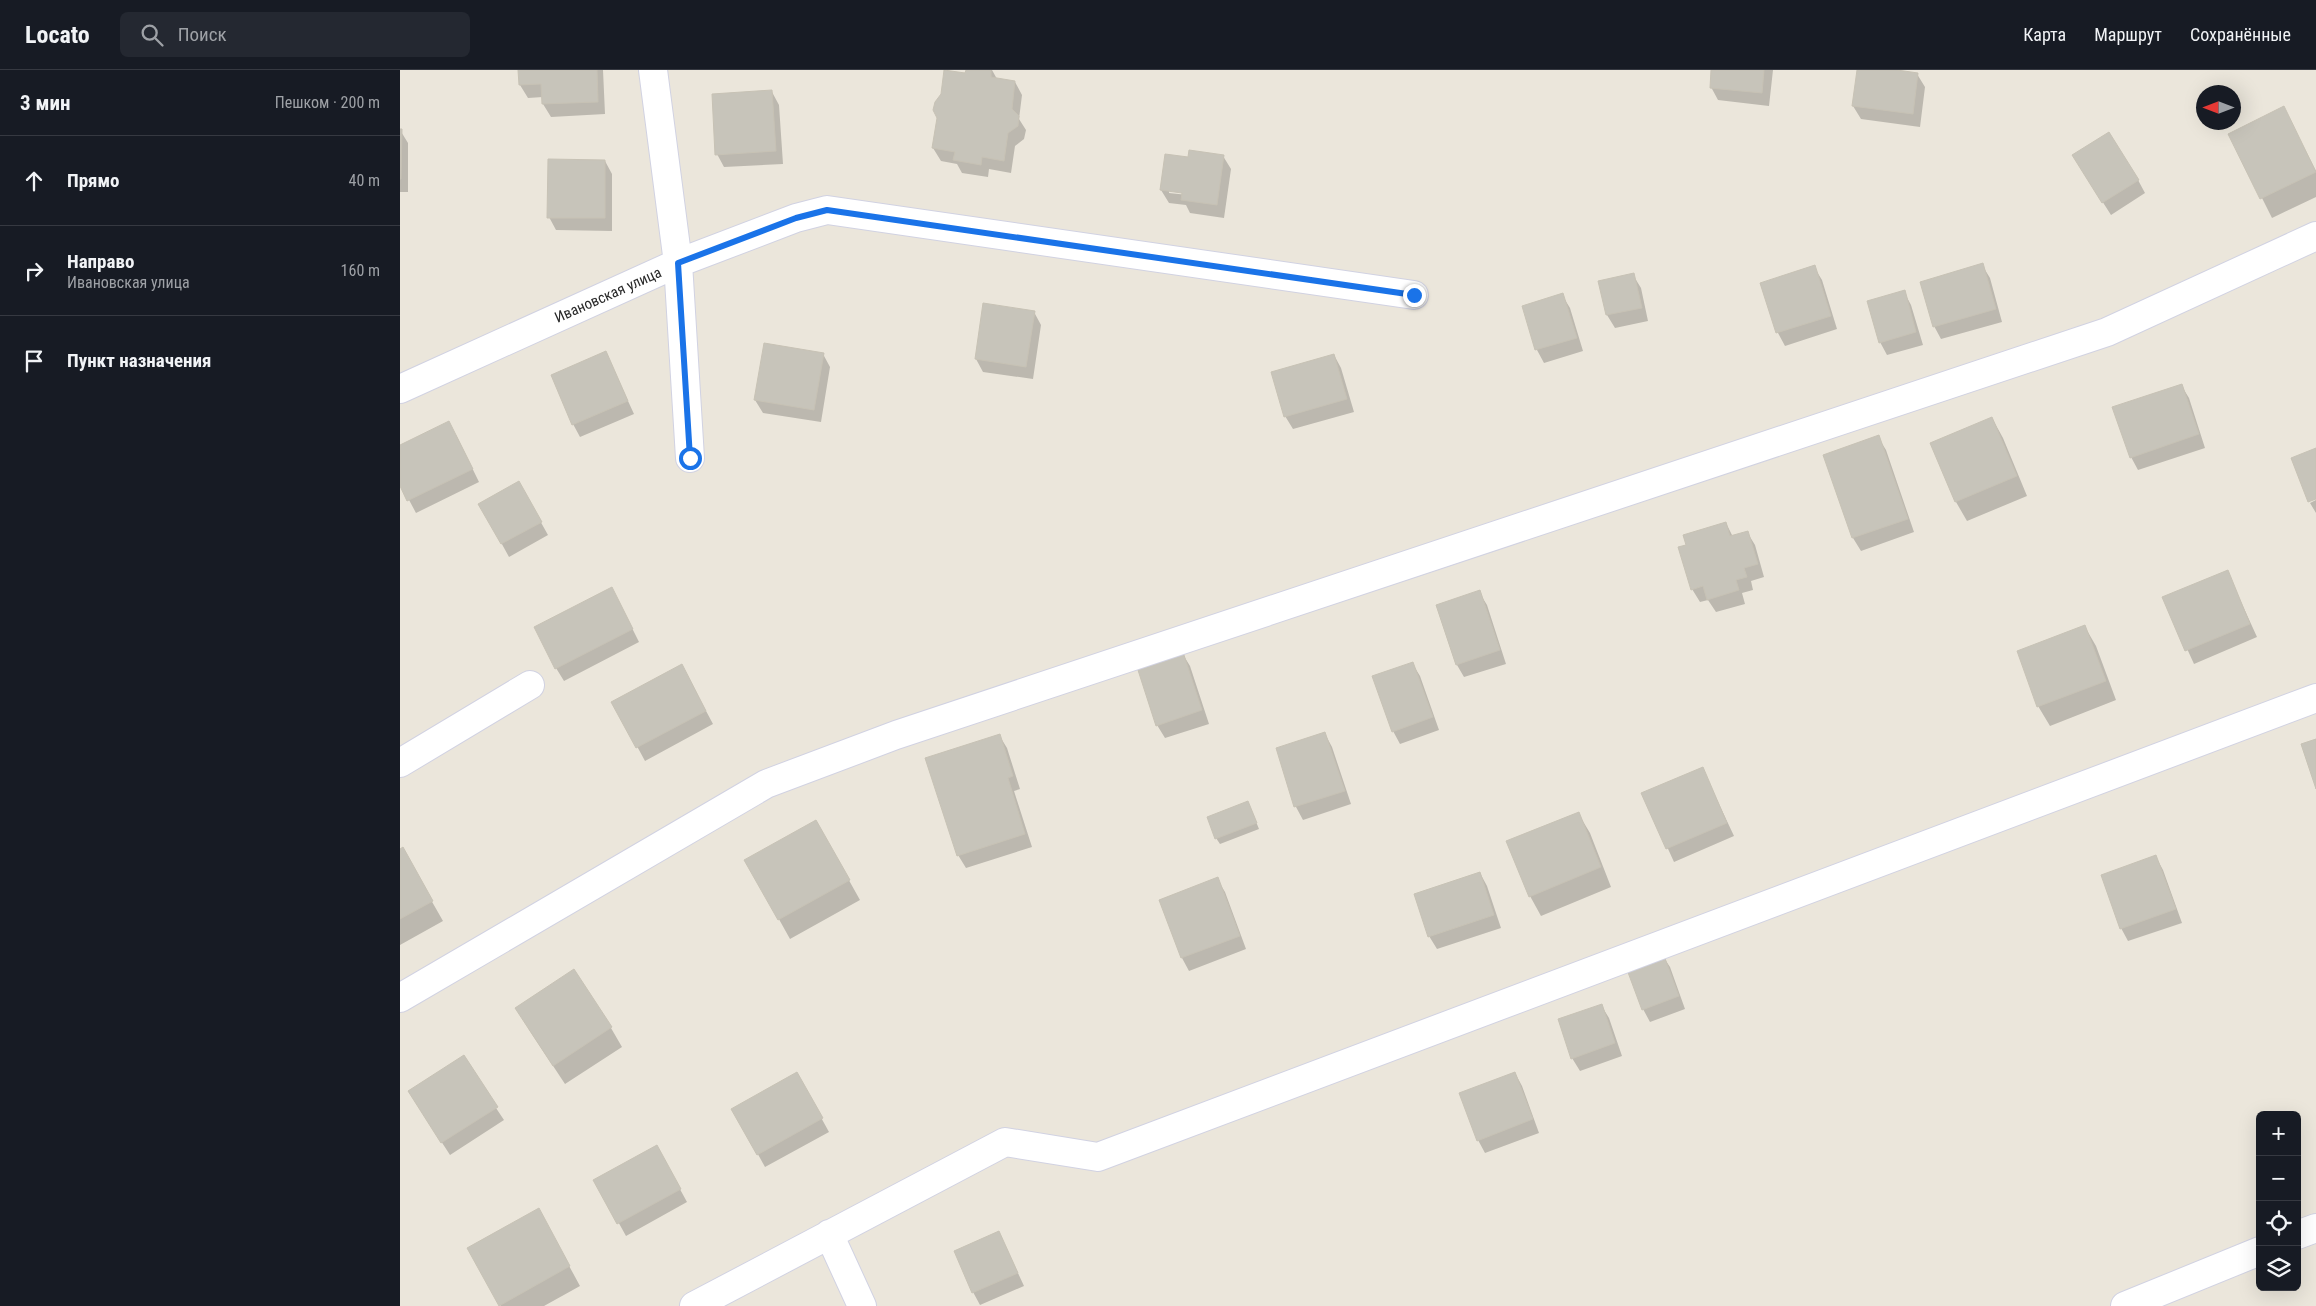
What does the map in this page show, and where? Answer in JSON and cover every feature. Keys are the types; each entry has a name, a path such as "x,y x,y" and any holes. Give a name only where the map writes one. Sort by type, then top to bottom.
{"street":[{"path":"653,70 678,263 690,458"},
{"name":"Ивановская улица","path":"400,389 678,263 796,218 827,210 1414,295"},
{"path":"400,998 766,784 896,735 2107,332 2316,236"},
{"path":"400,763 530,685"},
{"path":"694,1306 1005,1142 1098,1157 2316,698"},
{"path":"2301,1234 2316,1228"},
{"path":"829,1234 862,1306"},
{"path":"2125,1306 2256,1253"}],"building":[{"path":"518,70 597,70 598,102 542,104 541,84 519,85"},
{"path":"944,70 965,73 966,70 991,70 991,77 1015,81 1012,109 1019,116 1018,126 1008,133 1004,161 982,157 981,165 953,160 955,152 932,148 937,118 933,110 935,102 941,94"},
{"path":"1711,70 1764,70 1762,93 1710,88"},
{"path":"1857,70 1897,70 1918,73 1913,114 1852,106"},
{"path":"772,90 776,151 715,155 712,94"},
{"path":"2284,106 2316,172 2260,199 2228,134 2241,130 2241,128"},
{"path":"400,129 402,129 401,179 400,179"},
{"path":"2109,132 2139,180 2102,203 2072,155"},
{"path":"1189,150 1224,155 1217,205 1181,200 1182,193 1160,190 1165,154 1188,157"},
{"path":"548,159 605,160 605,218 547,218"},
{"path":"1983,263 1996,309 1933,327 1920,282"},
{"path":"1815,265 1831,316 1776,333 1760,283"},
{"path":"1634,273 1642,308 1606,315 1598,281"},
{"path":"1905,290 1916,332 1879,343 1867,301"},
{"path":"1563,293 1577,338 1535,350 1522,306"},
{"path":"983,303 1035,311 1026,367 975,359"},
{"path":"764,343 824,353 814,410 754,400"},
{"path":"606,351 628,401 572,425 551,375"},
{"path":"1334,354 1347,399 1284,417 1271,372"},
{"path":"2182,384 2199,434 2130,458 2112,407"},
{"path":"1992,417 2017,476 1955,502 1930,443"},
{"path":"449,421 473,469 407,501 400,486 400,445"},
{"path":"1879,435 1908,519 1852,538 1823,455"},
{"path":"2316,448 2316,499 2308,502 2291,458"},
{"path":"519,481 542,522 501,544 478,504"},
{"path":"1726,522 1730,536 1748,531 1758,564 1744,568 1747,577 1736,580 1739,590 1707,600 1703,586 1691,590 1678,547 1686,545 1683,535"},
{"path":"2228,570 2250,624 2185,651 2162,597"},
{"path":"612,587 633,629 555,669 534,627"},
{"path":"1480,590 1500,650 1456,665 1436,605"},
{"path":"2085,625 2106,681 2037,707 2017,651"},
{"path":"1183,652 1202,710 1156,726 1137,667"},
{"path":"1413,662 1433,717 1392,732 1372,676"},
{"path":"682,664 706,711 636,748 611,702"},
{"path":"1325,732 1345,791 1294,807 1276,748"},
{"path":"1000,734 1013,776 1008,778 1025,834 957,856 925,758"},
{"path":"2316,739 2316,789 2301,744"},
{"path":"1703,767 1727,823 1666,849 1641,793"},
{"path":"1248,801 1257,823 1215,839 1207,817"},
{"path":"1579,812 1601,867 1529,897 1506,841"},
{"path":"816,820 850,880 778,920 744,860"},
{"path":"403,847 433,901 400,919 400,849"},
{"path":"2156,855 2176,909 2120,929 2101,875"},
{"path":"1480,872 1494,915 1428,937 1414,894"},
{"path":"1218,877 1240,936 1181,958 1159,900"},
{"path":"1663,953 1679,996 1642,1010 1626,967"},
{"path":"574,969 612,1027 553,1066 515,1008"},
{"path":"1602,1004 1615,1043 1571,1059 1558,1019"},
{"path":"464,1055 498,1107 441,1143 408,1091"},
{"path":"797,1072 823,1118 757,1155 731,1109"},
{"path":"1515,1072 1533,1119 1477,1141 1459,1093"},
{"path":"657,1145 681,1189 617,1224 593,1180"},
{"path":"539,1208 570,1266 499,1306 467,1248"},
{"path":"999,1231 1018,1273 972,1293 954,1251"}],"route":[{"path":"690,458 678,263 796,218 827,210 1414,295"}]}
